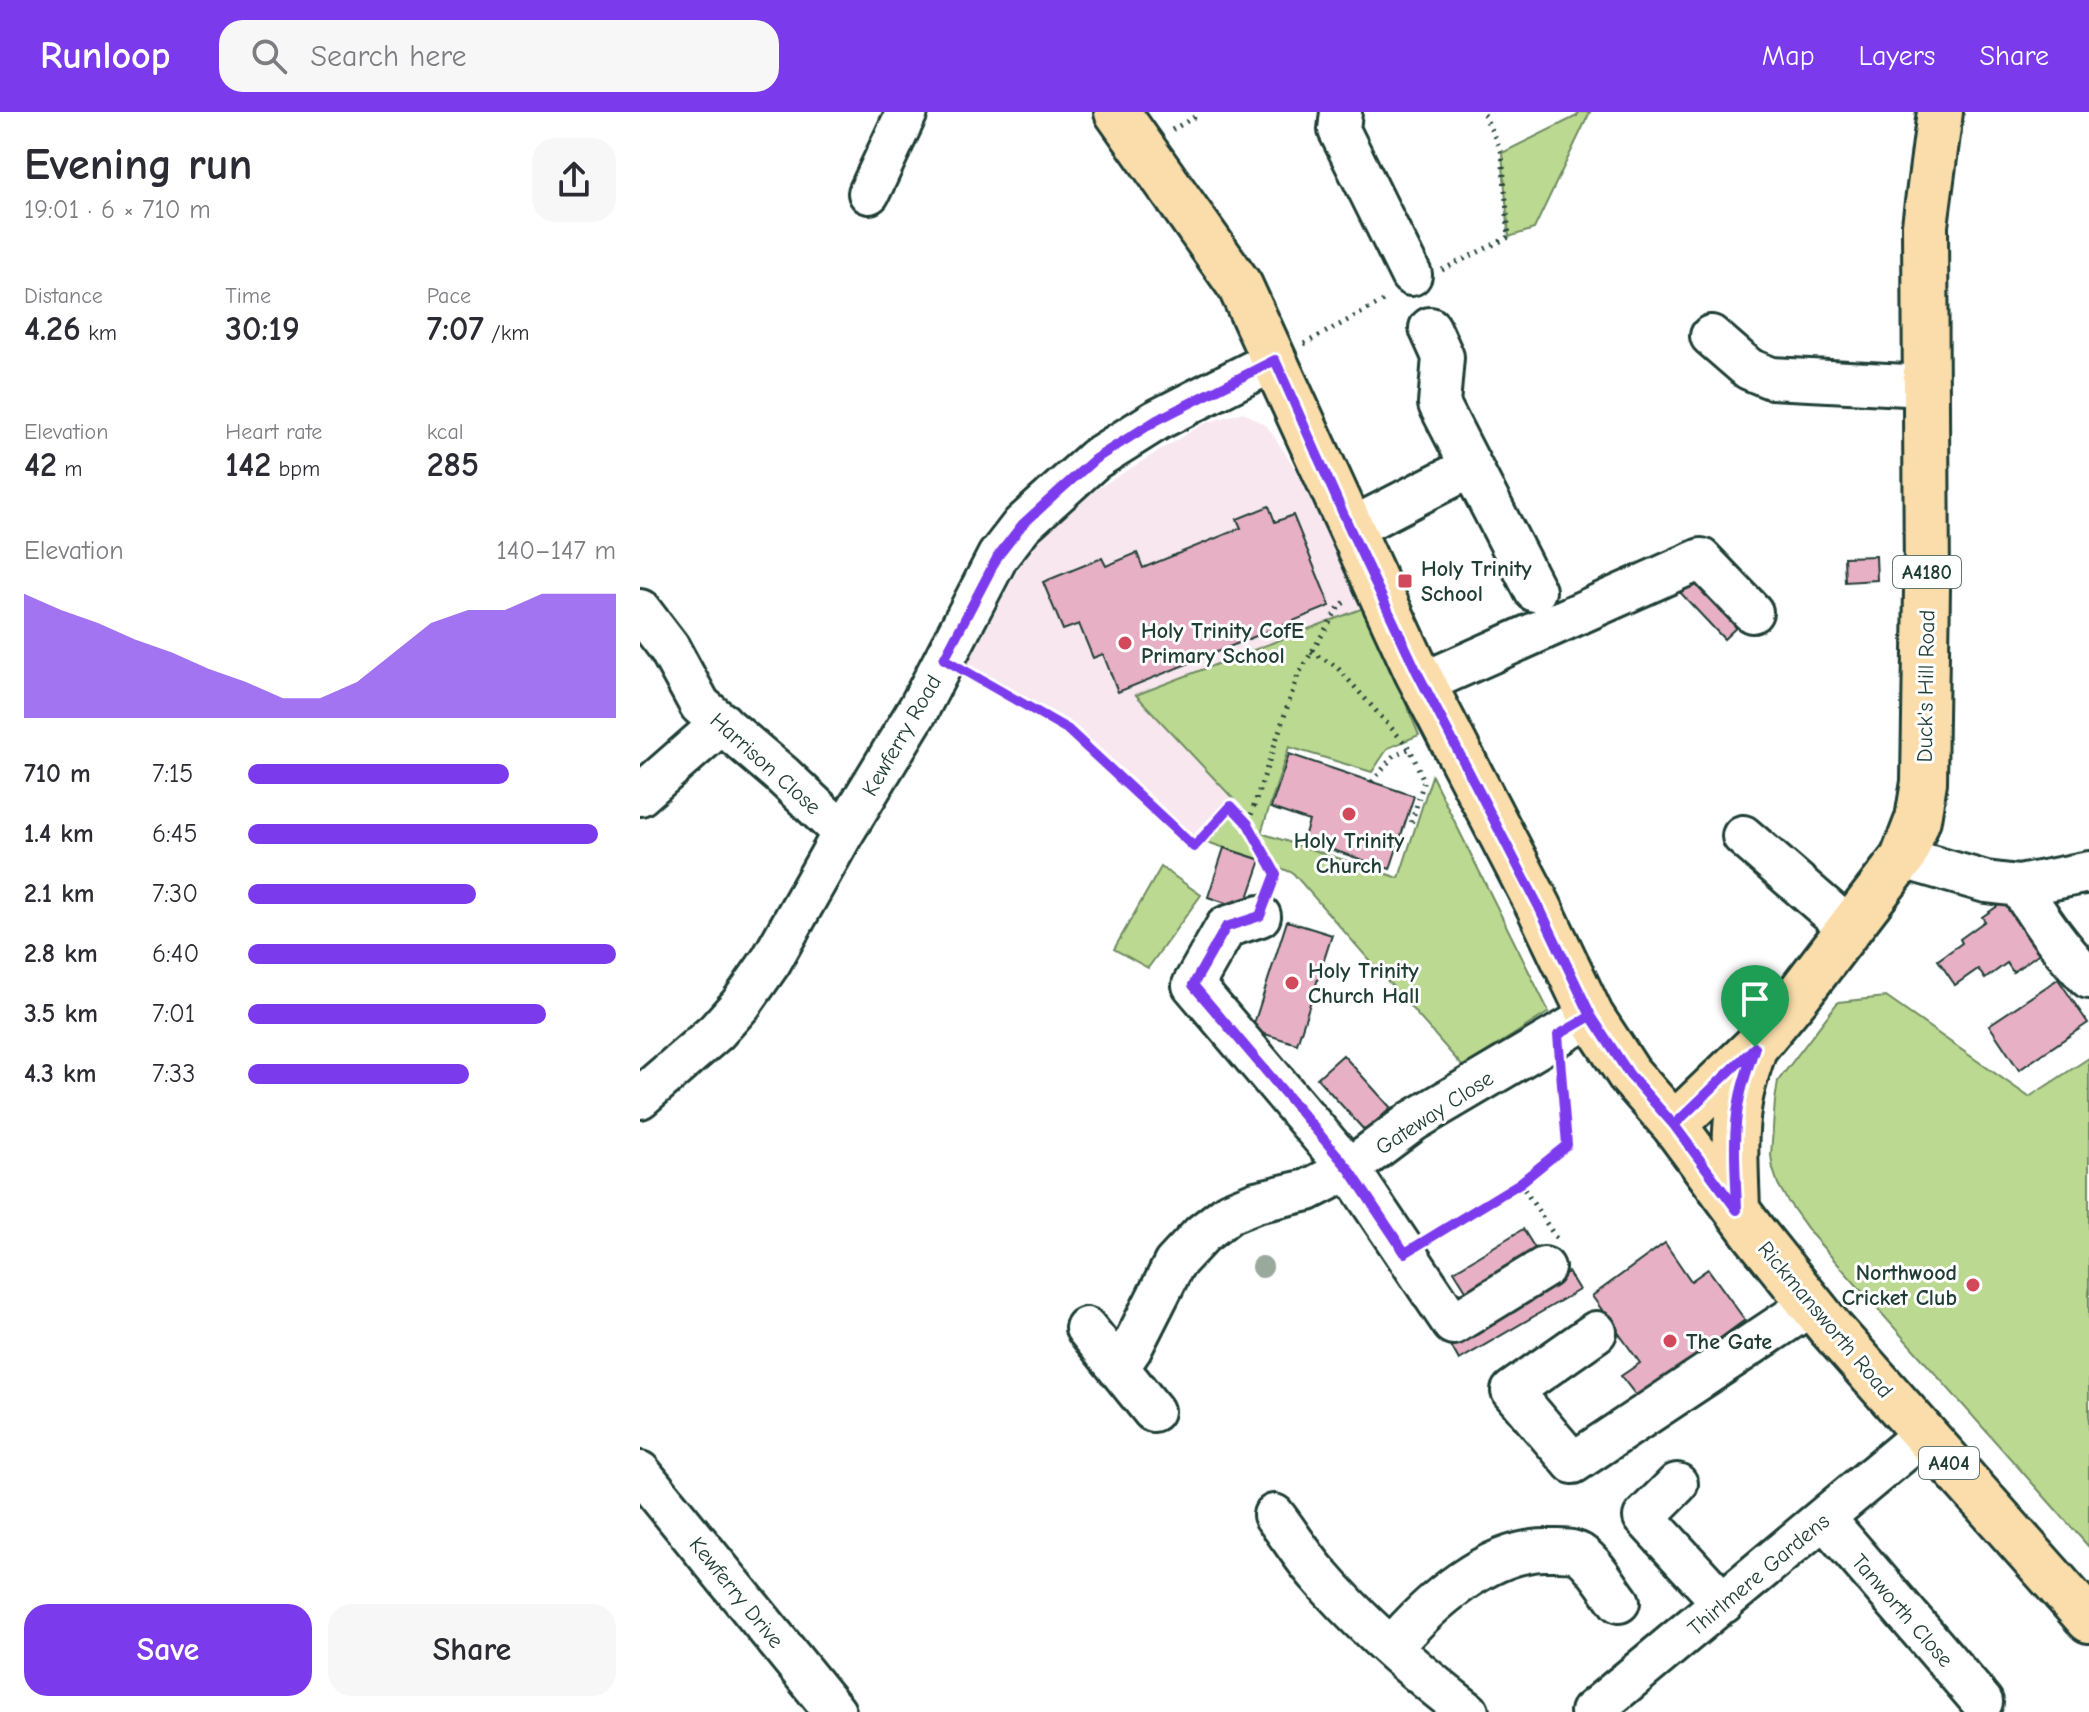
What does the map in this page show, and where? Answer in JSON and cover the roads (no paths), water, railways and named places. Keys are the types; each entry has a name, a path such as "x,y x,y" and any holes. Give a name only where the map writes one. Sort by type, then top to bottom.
{"main road":[{"name":"Rickmansworth Road","path":"1117,112 1240,286 1423,683 1430,742 1539,907 1575,1026 1629,1074 1674,1125 1811,1305 2089,1620"},
{"name":"Duck's Hill Road","path":"1674,1125 1755,1047 1903,858 1918,819 1924,782 1927,588 1925,225 1940,112"},
{"path":"1737,1210 1738,1105 1755,1047"}],"street":[{"path":"869,193 907,112"},
{"path":"1341,112 1339,130 1414,279"},
{"path":"1430,328 1443,357 1439,404 1535,591"},
{"path":"1711,336 1749,369 1771,378 1926,386"},
{"name":"Kewferry Road","path":"640,1098 716,1032 741,1004 771,961 843,833 919,708 998,556 1022,525 1095,459 1157,420 1275,360"},
{"path":"1350,529 1471,467"},
{"path":"1423,683 1701,559 1752,612"},
{"name":"Harrison Close","path":"640,610 669,648 700,705 782,775 843,833"},
{"path":"640,795 722,723"},
{"path":"1743,836 1849,928"},
{"path":"1903,858 1986,882 2019,886 2089,872"},
{"path":"2019,886 2071,960 2089,978"},
{"path":"1260,916 1226,927 1193,985 1349,1169 1453,1324 1552,1256"},
{"name":"Gateway Close","path":"1118,1368 1131,1349 1174,1264 1202,1234 1229,1213 1256,1202 1308,1190 1349,1169 1413,1121 1575,1026"},
{"path":"1596,1332 1512,1391 1573,1463 1811,1305"},
{"path":"1086,1328 1153,1411"},
{"name":"Thirlmere Gardens","path":"1591,1712 1924,1434"},
{"name":"Kewferry Drive","path":"640,1472 835,1712"},
{"path":"1677,1484 1644,1517 1723,1603"},
{"path":"1274,1515 1318,1574 1391,1648 1468,1712"},
{"name":"Tanworth Close","path":"1825,1519 1982,1702"},
{"path":"1391,1648 1436,1602 1484,1566 1516,1553 1539,1549 1572,1550 1583,1556 1619,1602"}],"place":[{"name":"Holy Trinity School","path":"1405,581"},
{"name":"Holy Trinity CofE Primary School","path":"1125,643"},
{"name":"Holy Trinity Church","path":"1349,814"},
{"name":"Holy Trinity Church Hall","path":"1292,983"},
{"name":"Northwood Cricket Club","path":"1973,1285"},
{"name":"The Gate","path":"1670,1341"}]}
